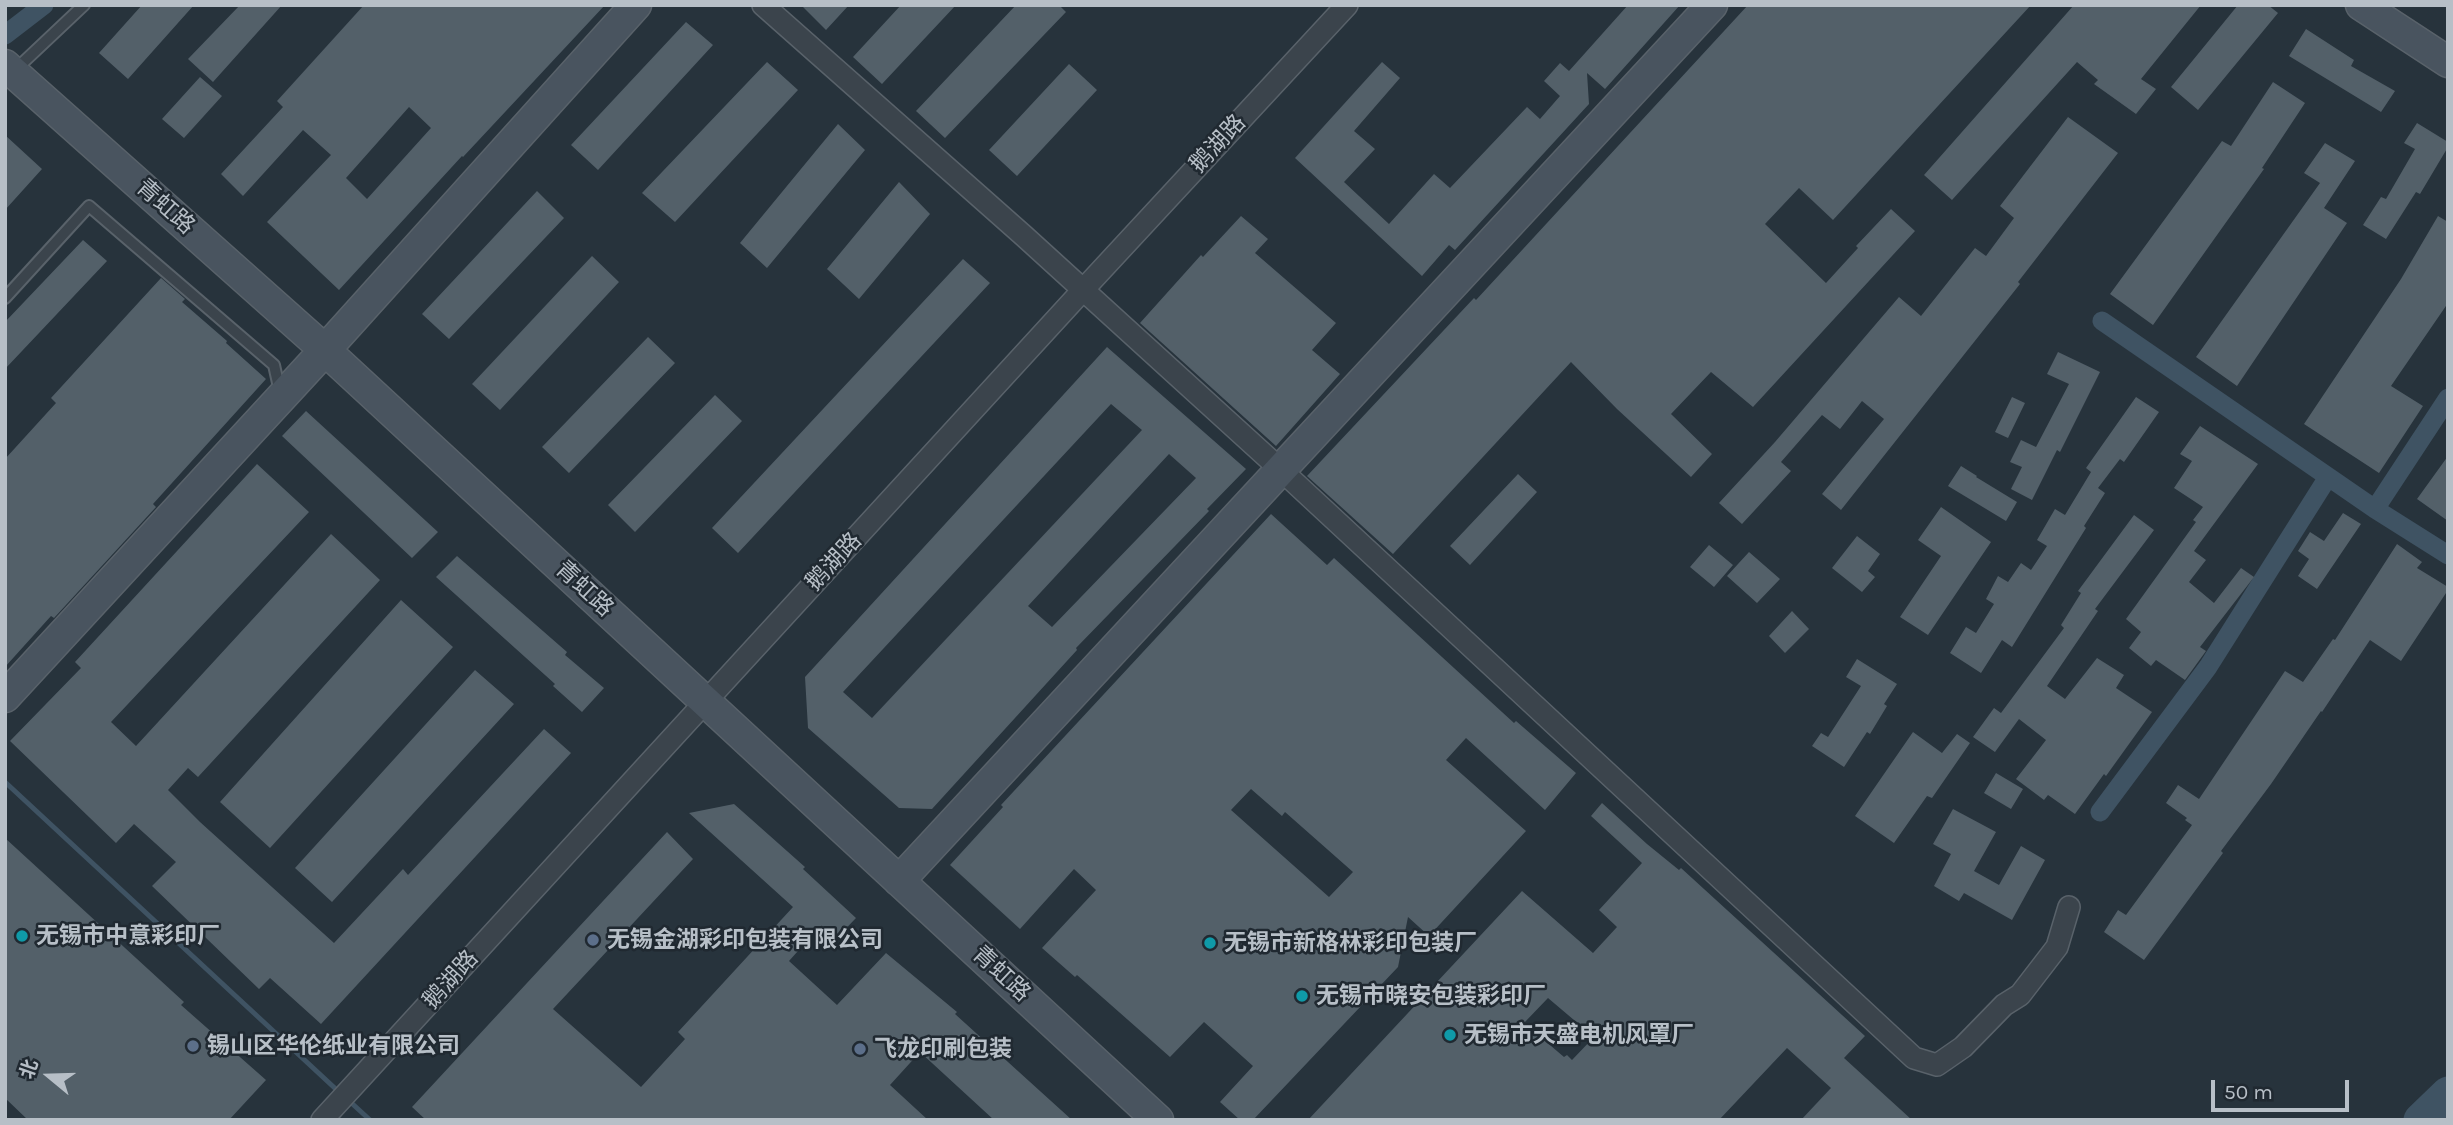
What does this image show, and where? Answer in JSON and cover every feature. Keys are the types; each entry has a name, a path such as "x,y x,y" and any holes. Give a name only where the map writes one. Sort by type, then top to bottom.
{"street":[{"path":"5,697 326,350 636,5"},
{"path":"763,5 1024,236 1280,469 1423,605 1914,1058 1937,1065 1963,1047 2004,1005 2020,995 2057,947 2069,907"},
{"name":"鹅湖路","path":"323,1120 1347,5"},
{"path":"899,881 1712,5"},
{"path":"2361,5 2448,62"},
{"name":"青虹路","path":"7,69 326,350 1158,1120"}],"lane":[{"path":"7,69 84,5"},
{"path":"5,298 89,206 274,365 281,398"}],"building":[{"path":"142,5 194,5 128,79 99,53"},
{"path":"240,5 282,5 213,82 188,59"},
{"path":"364,5 605,5 339,290 267,222 331,155 303,130 243,196 221,174 283,107 277,101","holes":["409,107 431,128 367,199 346,178"]},
{"path":"801,5 849,5 826,30"},
{"path":"901,5 956,5 882,84 853,57"},
{"path":"1016,5 1059,5 1066,12 945,138 916,111"},
{"path":"1628,5 1680,5 1605,89 1587,73 1589,104 1455,250 1449,245 1422,276 1295,158 1382,62 1400,78 1354,131 1375,149 1344,182 1389,224 1434,174 1450,188 1527,107 1540,119 1560,96 1544,81 1560,63 1569,71"},
{"path":"1748,5 2031,5 1833,220 1799,188 1765,224 1826,283 1891,209 1915,231 1753,407 1711,372 1671,414 1712,454 1691,477 1617,409 1571,362 1393,554 1307,476 1474,298 1476,300"},
{"path":"2074,5 2201,5 2141,79 2156,89 2136,114 2094,84 2098,80 2077,62 1952,200 1924,175"},
{"path":"2238,5 2268,5 2278,13 2198,110 2171,87"},
{"path":"686,22 713,45 598,170 571,145"},
{"path":"2306,29 2354,60 2351,66 2395,91 2381,112 2289,56"},
{"path":"767,62 798,90 675,222 642,193"},
{"path":"1069,64 1097,90 1017,176 989,150"},
{"path":"200,77 222,96 184,138 162,119"},
{"path":"2273,82 2305,103 2262,168 2264,169 2153,325 2110,294 2222,141 2231,146"},
{"path":"2068,117 2118,153 2018,282 2020,284 1841,510 1822,494 1884,419 1862,401 1840,429 1822,415 1781,462 1791,471 1742,524 1719,503 1899,297 1921,316 1975,248 1986,256 2014,218 2000,206"},
{"path":"2417,123 2448,142 2448,147 2420,194 2416,192 2386,239 2363,225 2381,197 2386,199 2415,149 2404,143"},
{"path":"838,124 865,150 767,268 740,243"},
{"path":"5,135 42,169 5,210"},
{"path":"2325,143 2355,161 2324,208 2347,223 2237,386 2196,357 2320,183 2304,173"},
{"path":"899,182 930,214 859,299 827,269"},
{"path":"537,191 564,218 449,339 422,314"},
{"path":"1241,216 1268,239 1255,253 1336,323 1312,350 1340,374 1276,446 1140,323 1201,255 1203,257"},
{"path":"2438,216 2448,222 2448,303 2391,386 2423,406 2379,473 2304,424 2401,279"},
{"path":"83,240 107,261 5,369 5,322"},
{"path":"592,256 619,282 500,410 472,384"},
{"path":"963,259 990,283 738,553 712,528"},
{"path":"161,278 185,299 182,302 266,379 153,504 156,507 5,667 5,459 56,403 51,398"},
{"path":"648,337 675,363 569,473 542,447"},
{"path":"1107,347 1246,469 1076,648 932,809 899,808 808,728 805,677","holes":["1111,404 1142,430 872,718 843,692","1169,454 1196,478 1052,627 1028,606"]},
{"path":"2058,352 2100,372 2060,452 2057,450 2032,500 2011,489 2022,467 2010,462 2021,440 2036,447 2069,384 2047,374"},
{"path":"715,395 742,421 635,532 608,505"},
{"path":"2012,397 2025,403 2008,438 1995,432"},
{"path":"2136,397 2159,412 2124,462 2120,459 2098,488 2105,493 2012,647 2002,640 1981,673 1950,653 1966,627 1976,633 1994,604 1986,599 1998,576 2008,582 2021,563 2031,570 2047,546 2037,540 2055,509 2065,515 2091,472 2086,468"},
{"path":"306,411 438,532 412,558 282,436"},
{"path":"2200,426 2258,464 2194,551 2206,560 2189,582 2214,603 2241,568 2254,577 2200,647 2206,651 2185,680 2156,660 2151,666 2129,648 2141,632 2126,619 2196,522 2193,520 2203,507 2174,488 2192,461 2180,454"},
{"path":"2448,456 2448,521 2417,499"},
{"path":"257,464 309,512 111,722 136,746 331,534 380,580 198,777 188,768 168,790 200,822 334,943 403,869 408,875 544,729 571,753 321,1024 270,978 259,989 152,886 176,862 134,824 116,843 10,741 81,668 75,662"},
{"path":"1961,466 2017,502 2006,521 1948,486"},
{"path":"1518,474 1537,492 1470,565 1450,546"},
{"path":"1941,507 1991,542 1928,635 1900,617 1941,556 1918,540"},
{"path":"2343,513 2361,524 2317,589 2298,576 2309,559 2298,551 2310,532 2324,541"},
{"path":"1271,514 1327,565 1334,558 1514,723 1516,721 1576,773 1545,810 1466,738 1446,760 1526,831 1429,936 1408,917 1398,967 1253,1120 1240,1120 1220,1102 1253,1066 1204,1022 1170,1057 1077,975 1075,977 1042,948 1096,890 1074,869 1020,929 950,865 1003,807 1001,805","holes":["1251,789 1282,816 1285,812 1353,872 1329,897 1231,810"]},
{"path":"2134,515 2154,530 2095,609 2098,611 2047,686 2065,699 2097,658 2124,675 2116,688 2152,712 2075,814 2048,795 2044,800 2016,779 2046,740 2019,719 1995,752 1973,737 1994,708 2001,713 2064,628 2061,625 2081,593 2078,591"},
{"path":"1857,536 1880,554 1868,571 1875,577 1862,592 1832,568"},
{"path":"2397,544 2422,562 2417,568 2448,587 2448,590 2401,661 2370,640 2322,712 2221,851 2223,853 2144,960 2104,932 2118,910 2126,915 2192,825 2185,820 2187,818 2166,803 2178,785 2199,799 2285,671 2303,682 2333,639 2335,640"},
{"path":"1709,545 1733,565 1714,587 1690,567"},
{"path":"1749,552 1780,579 1757,603 1727,576"},
{"path":"457,556 604,688 582,712 553,686 555,684 436,577"},
{"path":"401,600 453,647 270,848 220,802"},
{"path":"1792,611 1809,629 1785,653 1769,636"},
{"path":"1857,659 1897,684 1870,734 1867,732 1844,767 1812,746 1821,733 1828,737 1861,686 1846,677"},
{"path":"475,670 514,704 332,902 295,868"},
{"path":"1913,732 1942,753 1957,734 1970,743 1932,798 1927,796 1894,843 1855,816"},
{"path":"1996,773 2023,789 2011,809 1984,793"},
{"path":"1602,803 1647,844 1679,870 1681,868 1865,1036 1844,1058 1912,1120 1801,1120 1831,1088 1787,1048 1719,1120 1308,1120 1522,891 1593,953 1617,927 1599,910 1642,863 1591,816","holes":["1548,998 1594,1037 1572,1060 1567,1055 1564,1057 1524,1023"]},
{"path":"734,804 805,867 803,869 856,918 830,945 815,932 789,961 837,1005 886,953 957,1012 955,1014 1072,1120 994,1120 920,1052 890,1085 928,1120 426,1120 412,1107 667,832 693,859 553,1009 641,1087 685,1039 678,1032 793,907 689,813"},
{"path":"1953,809 1996,832 1974,871 1999,885 2021,846 2045,860 2012,920 1964,893 1959,901 1934,886 1951,854 1933,844"},
{"path":"5,838 184,1002 181,1005 266,1080 229,1120 28,1120 5,1098"}],"waterway":[{"path":"5,35 44,5"},
{"path":"2102,321 2375,509 2448,555"},
{"path":"2375,509 2448,398"},
{"path":"2100,812 2208,667 2328,477"},
{"path":"5,782 339,1092"},
{"path":"2420,1120 2448,1093"},
{"path":"346,1098 370,1120"}],"place":[{"name":"无锡市中意彩印厂","path":"22,936"},
{"name":"无锡金湖彩印包装有限公司","path":"593,940"},
{"name":"无锡市新格林彩印包装厂","path":"1210,943"},
{"name":"无锡市晓安包装彩印厂","path":"1302,996"},
{"name":"无锡市天盛电机风罩厂","path":"1450,1035"},
{"name":"锡山区华伦纸业有限公司","path":"193,1046"},
{"name":"飞龙印刷包装","path":"860,1049"}]}
